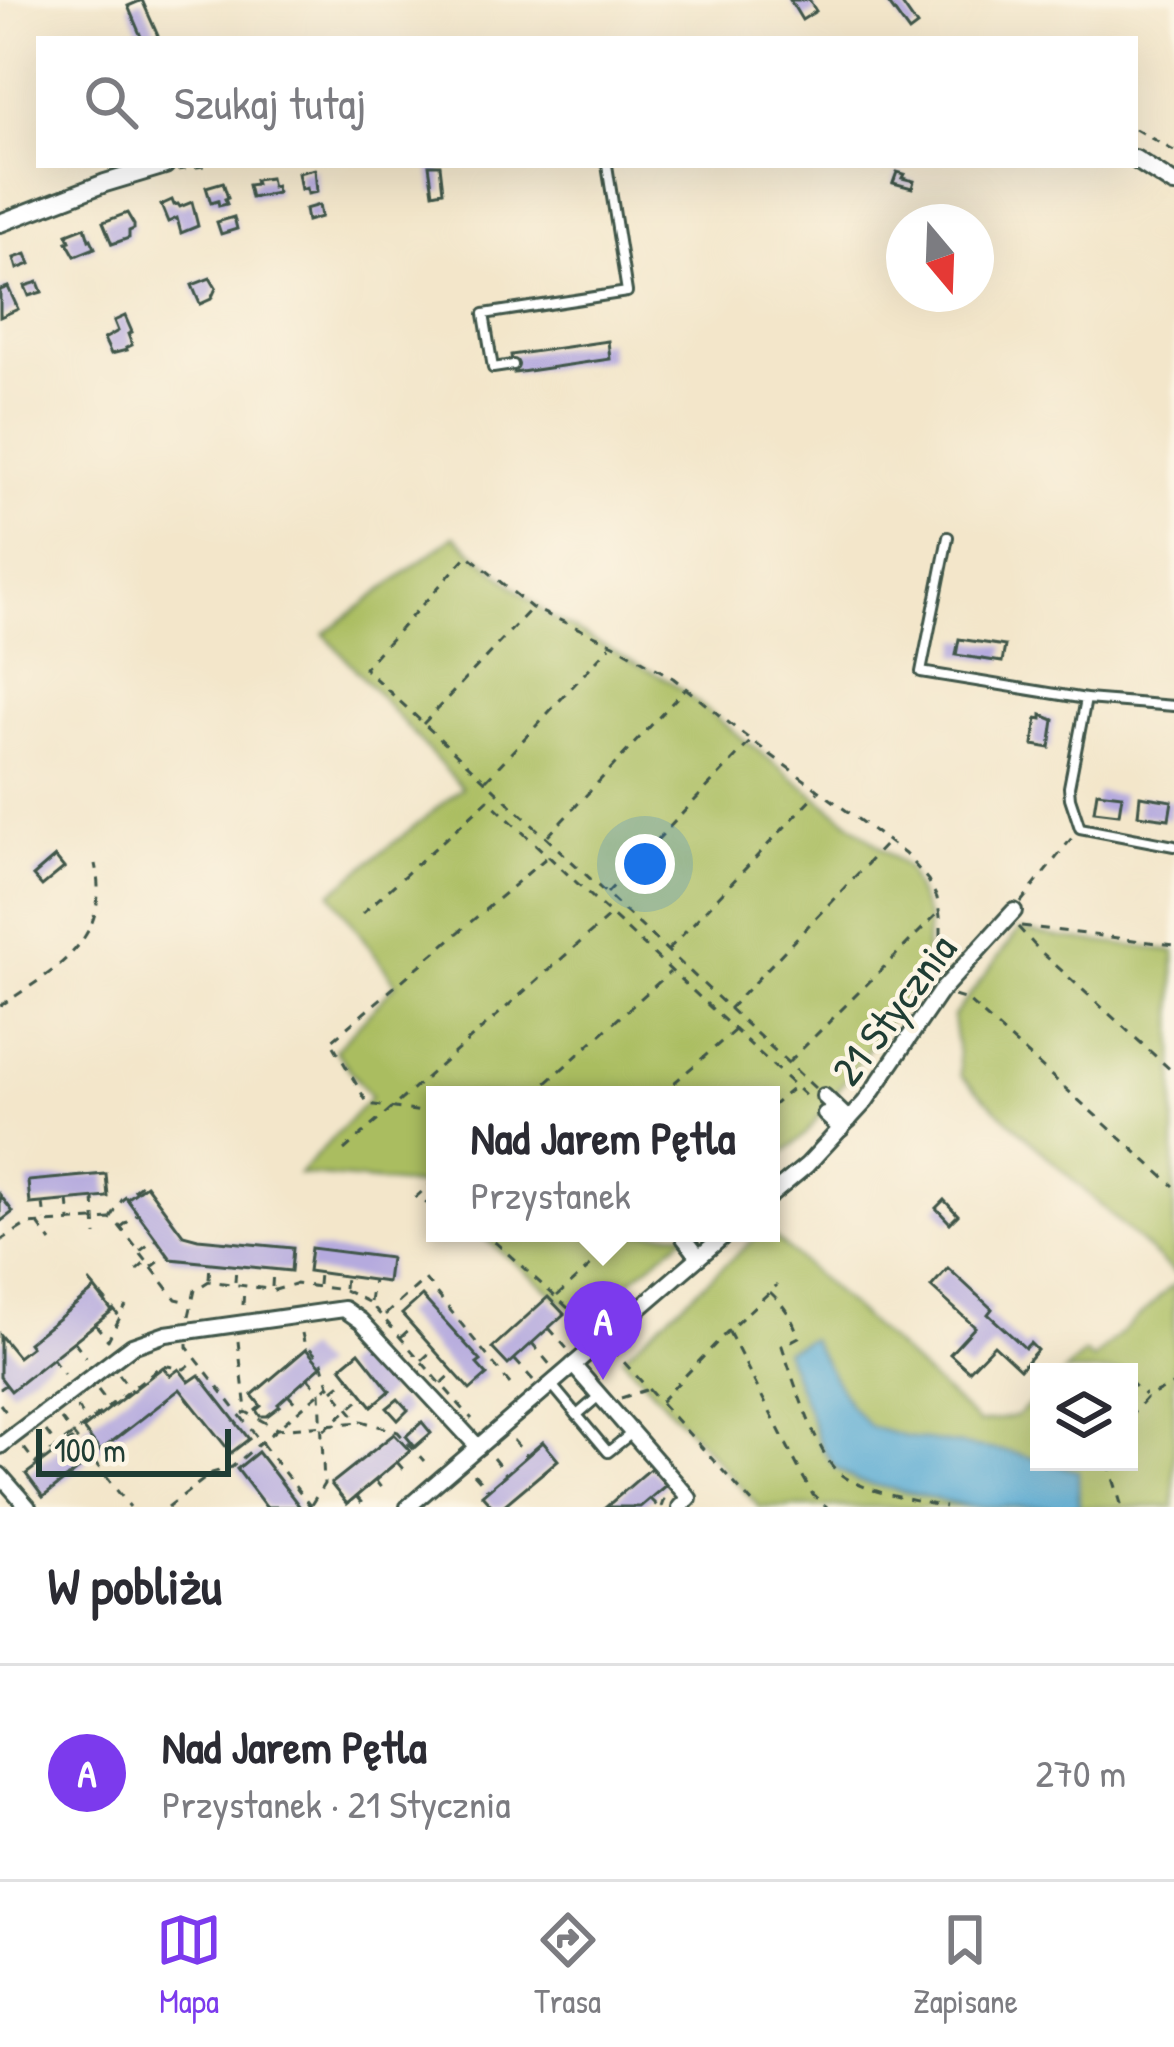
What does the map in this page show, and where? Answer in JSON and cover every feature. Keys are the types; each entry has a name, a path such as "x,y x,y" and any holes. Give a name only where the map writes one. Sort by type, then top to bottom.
{"street":[{"path":"1138,161 1174,184"},
{"path":"0,223 155,168"},
{"name":"21 Stycznia","path":"780,1186 865,1102 940,992 1014,911"},
{"path":"940,992 941,966"},
{"path":"824,1096 845,1125"},
{"path":"825,1114 845,1125"},
{"path":"687,1242 699,1257"},
{"path":"407,1507 716,1242"},
{"path":"0,1446 132,1346 166,1334 344,1309 361,1321 478,1447"},
{"path":"586,1325 602,1341"},
{"path":"561,1375 602,1400 632,1433 689,1498 680,1507"},
{"path":"0,1475 28,1507"}],"lane":[{"path":"513,365 493,368 484,314 627,292 608,168"},
{"path":"947,537 922,671 1086,699 1174,706"},
{"path":"1086,699 1070,788 1080,828 1174,846"},
{"path":"561,1375 577,1415 608,1452 632,1433"},
{"path":"577,1415 602,1400"}],"path":[{"path":"1138,131 1174,151"},
{"path":"824,1096 364,668 468,555 532,608 645,661 686,688 890,841 913,861 937,898 941,966"},
{"path":"423,724 532,608"},
{"path":"485,781 612,644"},
{"path":"546,837 686,688"},
{"path":"606,894 752,740"},
{"path":"667,951 819,790"},
{"path":"362,914 488,800 825,1114"},
{"path":"1014,911 1080,828"},
{"path":"729,1009 890,841"},
{"path":"426,1113 368,1104 331,1042 548,856"},
{"path":"0,1006 63,961 89,930 99,905 95,864"},
{"path":"788,1064 940,911"},
{"path":"344,1150 611,915"},
{"path":"1174,945 1017,926 1174,1073"},
{"path":"542,1086 671,970"},
{"path":"967,1000 1174,1186"},
{"path":"670,1086 735,1030"},
{"path":"780,1099 795,1086"},
{"path":"110,1219 122,1200 146,1181"},
{"path":"94,1198 96,1235"},
{"path":"68,1200 70,1221"},
{"path":"43,1203 45,1223"},
{"path":"121,1227 138,1214"},
{"path":"1,1238 37,1223 110,1219 176,1299 192,1302"},
{"path":"37,1223 51,1242"},
{"path":"140,1251 156,1239"},
{"path":"495,1242 586,1325"},
{"path":"555,1297 617,1242"},
{"path":"152,1267 168,1255"},
{"path":"137,1270 147,1261"},
{"path":"209,1281 211,1263"},
{"path":"235,1284 236,1266"},
{"path":"273,1269 275,1289 286,1298"},
{"path":"317,1287 319,1273"},
{"path":"344,1290 345,1276"},
{"path":"382,1317 425,1279 510,1384"},
{"path":"370,1303 374,1280"},
{"path":"89,1281 120,1317"},
{"path":"321,1507 309,1506 243,1426 187,1347 195,1290 209,1281 344,1290 370,1303 472,1419"},
{"path":"243,1305 244,1285"},
{"path":"660,1402 777,1285"},
{"path":"770,1292 784,1305 799,1337 782,1346 831,1465 852,1482 945,1507"},
{"path":"95,1324 108,1340 126,1306"},
{"path":"400,1337 413,1326"},
{"path":"549,1328 561,1375"},
{"path":"728,1331 813,1495 827,1507"},
{"path":"302,1333 322,1362 329,1384 362,1422"},
{"path":"74,1340 86,1357"},
{"path":"238,1341 246,1410"},
{"path":"602,1341 756,1507"},
{"path":"532,1343 561,1375"},
{"path":"421,1361 434,1349"},
{"path":"155,1356 162,1365 184,1369 196,1360"},
{"path":"52,1358 64,1374"},
{"path":"514,1360 561,1375"},
{"path":"24,1448 36,1464 162,1365"},
{"path":"441,1383 454,1372"},
{"path":"119,1374 131,1390"},
{"path":"334,1390 349,1377"},
{"path":"308,1378 320,1392 324,1484 309,1506"},
{"path":"209,1388 214,1383"},
{"path":"0,1389 6,1384"},
{"path":"168,1507 212,1473 232,1467 329,1384"},
{"path":"1138,1407 1147,1396 1174,1384"},
{"path":"1138,1388 1147,1396"},
{"path":"602,1400 647,1389"},
{"path":"98,1390 111,1406"},
{"path":"288,1395 301,1409"},
{"path":"330,1425 364,1396"},
{"path":"240,1416 256,1400"},
{"path":"0,1404 9,1416"},
{"path":"76,1407 89,1424"},
{"path":"246,1410 277,1429 362,1422 398,1432 424,1461"},
{"path":"61,1419 130,1507"},
{"path":"46,1431 58,1448"},
{"path":"513,1440 527,1456"},
{"path":"493,1458 506,1474"},
{"path":"268,1466 274,1461"},
{"path":"397,1462 408,1475"},
{"path":"1111,1471 1122,1507"},
{"path":"474,1474 488,1490"},
{"path":"375,1480 386,1494"},
{"path":"285,1487 291,1482"},
{"path":"650,1498 660,1507 669,1484"},
{"path":"356,1496 365,1507"}],"green space":[{"path":"454,536 549,616 671,682 907,868 928,919 924,973 806,1134 780,1156 780,1086 426,1086 426,1191 418,1185 299,1174 371,1097 335,1050 396,984 331,893 462,788 324,634"},
{"path":"1019,930 1174,951 1174,1273 961,1076 953,1017"},
{"path":"489,1242 677,1242 584,1319"},
{"path":"751,1242 780,1242 979,1423 1017,1416 1030,1404 1030,1471 1138,1471 1138,1363 1074,1363 1085,1353 1092,1360 1174,1284 1174,1507 759,1507 622,1357"}],"water":[{"path":"811,1339 850,1405 870,1427 1011,1452 1030,1457 1030,1471 1078,1471 1079,1507 972,1507 857,1481 835,1467 822,1447 784,1350"}],"building":[{"path":"142,0 158,36 141,36 128,6"},
{"path":"790,0 809,0 816,11 802,20"},
{"path":"886,0 899,0 917,26 909,32"},
{"path":"429,168 440,168 443,191 433,193"},
{"path":"315,169 317,192 308,194 307,188 301,190 298,173"},
{"path":"897,172 914,181 912,188 893,183"},
{"path":"270,178 277,193 251,198 248,185"},
{"path":"223,182 227,204 219,206 218,201 211,203 206,187"},
{"path":"172,200 180,207 192,202 198,226 181,233 177,218 168,222 161,205"},
{"path":"319,205 321,217 307,221 305,209"},
{"path":"127,213 134,229 129,238 112,244 103,222"},
{"path":"234,217 237,229 221,234 217,222"},
{"path":"85,227 95,248 75,256 67,234"},
{"path":"26,254 30,264 17,269 14,258"},
{"path":"210,278 216,288 211,299 200,304 192,285"},
{"path":"38,282 42,292 29,296 25,286"},
{"path":"8,287 18,309 0,317 0,290"},
{"path":"125,316 132,345 111,354 104,339 118,331 114,321"},
{"path":"608,341 610,359 514,373 511,355"},
{"path":"959,639 1005,646 1002,662 956,655"},
{"path":"1037,718 1054,720 1050,748 1033,745"},
{"path":"1097,792 1122,795 1119,814 1094,811"},
{"path":"1140,796 1172,801 1169,819 1138,815"},
{"path":"55,857 64,868 42,886 33,876"},
{"path":"106,1174 108,1197 30,1204 28,1181"},
{"path":"146,1185 183,1235 293,1248 291,1271 171,1259 127,1199"},
{"path":"0,1195 13,1212 0,1222"},
{"path":"944,1200 958,1215 950,1223 936,1208"},
{"path":"311,1248 390,1258 387,1282 308,1271"},
{"path":"948,1268 992,1309 988,1314 1025,1348 1030,1343 1037,1350 1020,1369 994,1345 969,1371 950,1354 975,1327 931,1287"},
{"path":"95,1289 112,1311 11,1391 0,1377 0,1335 18,1357 31,1347 28,1343"},
{"path":"422,1296 481,1361 477,1364 487,1375 470,1390 402,1314"},
{"path":"548,1297 564,1314 508,1365 492,1348"},
{"path":"306,1349 321,1366 280,1406 260,1416 256,1410 261,1406 252,1395"},
{"path":"359,1352 390,1391 372,1406 341,1367"},
{"path":"163,1367 170,1376 179,1369 189,1382 199,1375 249,1439 231,1453 180,1389 100,1451 83,1429"},
{"path":"398,1399 408,1410 398,1420 387,1408"},
{"path":"422,1422 431,1433 415,1447 406,1436"},
{"path":"394,1434 410,1451 347,1504 331,1484"},
{"path":"71,1440 88,1462 43,1497 26,1474"},
{"path":"543,1442 558,1460 502,1507 493,1507 482,1495"},
{"path":"258,1452 300,1507 266,1507 237,1469"},
{"path":"651,1468 666,1485 640,1507 606,1507"}],"place":[{"name":"Nad Jarem Pętla","path":"603,1380"}]}
